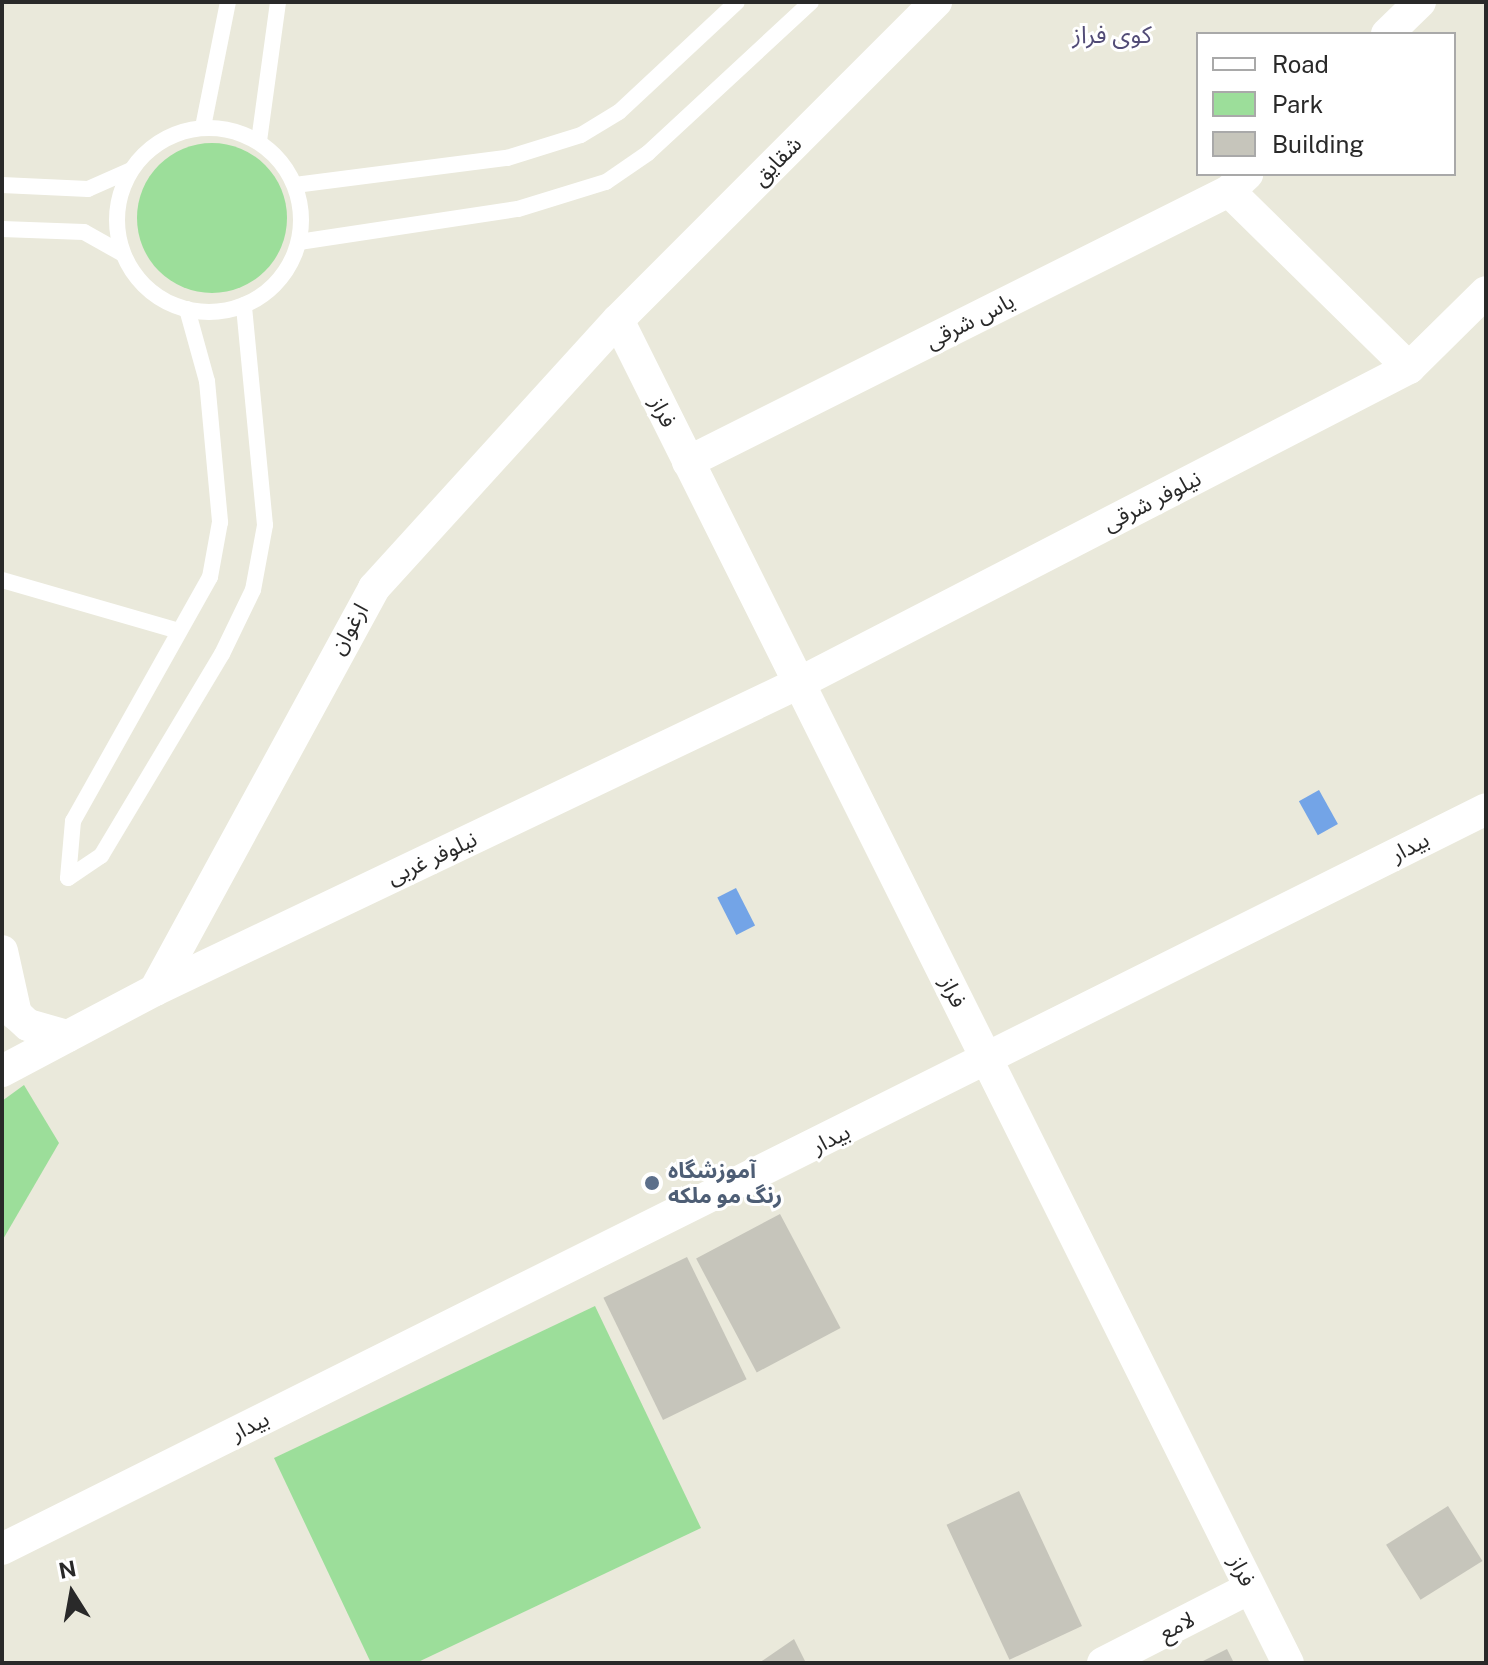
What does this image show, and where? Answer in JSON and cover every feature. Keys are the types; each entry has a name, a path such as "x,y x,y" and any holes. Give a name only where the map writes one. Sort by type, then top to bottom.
{"street":[{"name":"شقایق","path":"618,320 936,2"},
{"path":"1389,32 1420,2"},
{"path":"1238,182 1409,368"},
{"name":"یاس شرقی","path":"688,462 1238,182"},
{"name":"نیلوفر شرقی","path":"799,683 1409,368 1486,292"},
{"name":"فراز","path":"618,320 1288,1663"},
{"name":"ارغوان","path":"155,990 359,608 618,320"},
{"name":"نیلوفر غربی","path":"2,1071 155,990 799,683"},
{"name":"بیدار","path":"2,1549 987,1061 1486,809"},
{"path":"2,951 16,1014 28,1025 67,1036"},
{"name":"لامع","path":"1103,1663 1250,1588"}],"lane":[{"path":"203,127 228,2"},
{"path":"259,141 278,2"},
{"path":"295,185 507,158 581,135 619,112 737,2"},
{"path":"299,242 518,209 606,182 648,153 811,2"},
{"path":"2,229 84,232 123,254 149,289 187,309 216,312 244,305 279,279 299,242 302,213 295,185 280,160 259,141 232,130 203,127 175,134 150,149 131,170 119,197 117,226 123,254"},
{"path":"2,185 88,189 131,170"},
{"path":"187,309 207,381 220,522 210,577 73,821 68,878 101,856 222,654 253,590 265,525 244,305"},
{"path":"2,580 179,631"}],"green space":[{"path":"212,143 241,149 265,165 281,189 287,218 281,247 265,271 241,287 212,293 183,287 159,271 143,247 137,218 143,189 159,165 183,149"},
{"path":"24,1085 59,1143 2,1241 2,1101"},
{"path":"595,1306 701,1528 416,1663 371,1663 274,1458"}],"water":[{"path":"1319,790 1338,824 1318,835 1299,801"},
{"path":"736,888 755,925 736,935 717,898"}],"building":[{"path":"780,1214 841,1328 757,1373 696,1259"},
{"path":"687,1257 747,1379 663,1420 603,1298"},
{"path":"1019,1491 1082,1626 1009,1660 946,1525"},
{"path":"1448,1506 1482,1561 1421,1600 1386,1545"},
{"path":"794,1639 806,1663 759,1663"},
{"path":"1227,1649 1234,1663 1199,1663"}],"place":[{"name":"آموزشگاه رنگ مو ملکه","path":"652,1183"}],"district":[{"name":"کوی فراز","path":"1112,35"}]}
